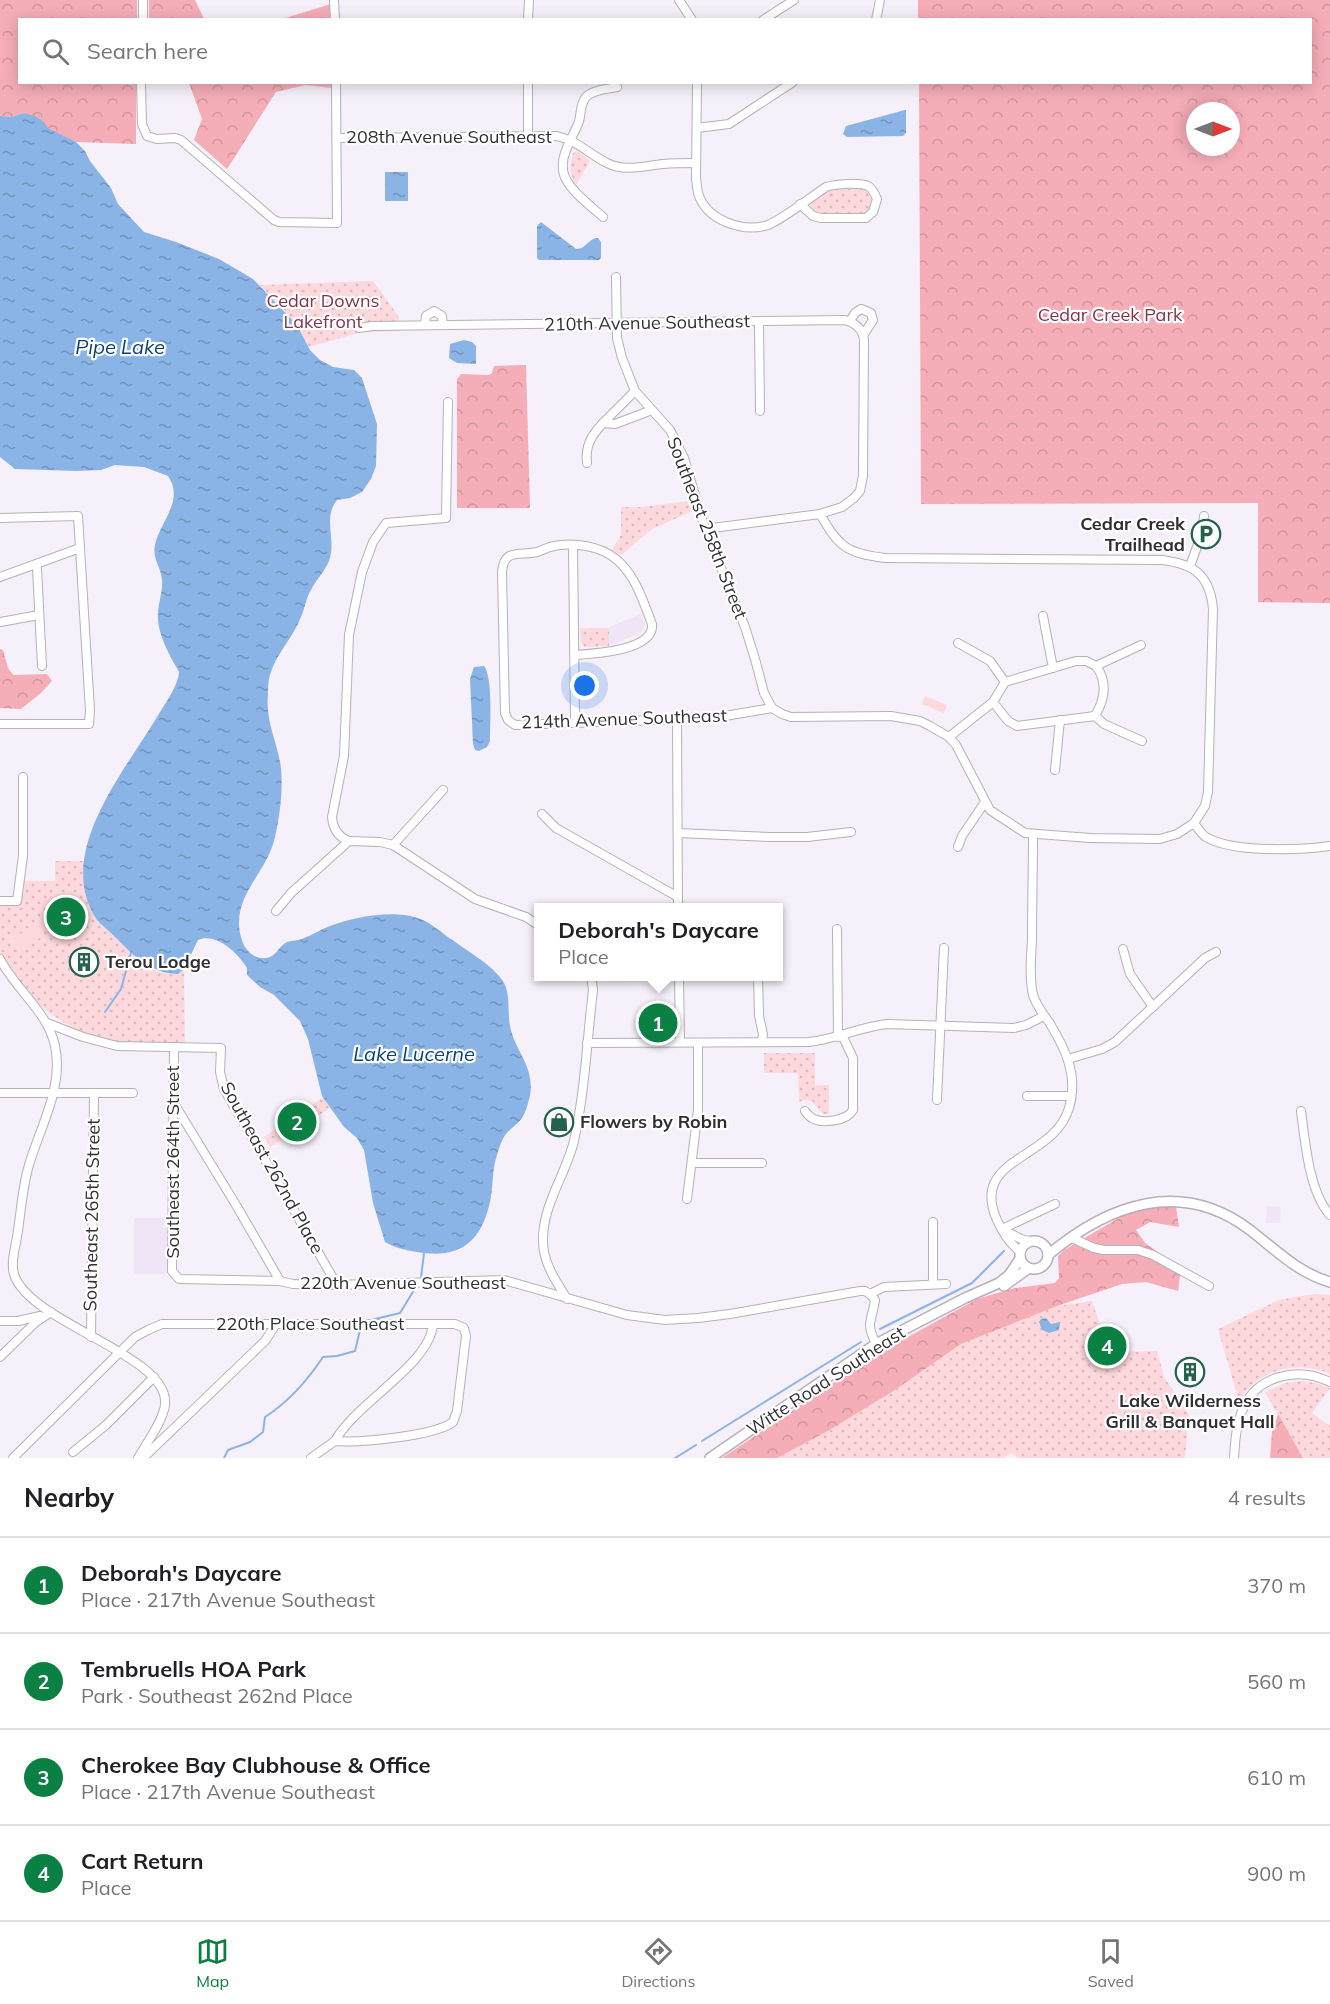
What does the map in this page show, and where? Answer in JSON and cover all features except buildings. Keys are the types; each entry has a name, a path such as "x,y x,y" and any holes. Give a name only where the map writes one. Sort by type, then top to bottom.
{"street":[{"path":"143,0 143,18"},
{"path":"334,0 334,18"},
{"path":"528,18 529,0"},
{"path":"679,0 691,18"},
{"path":"766,18 794,0"},
{"path":"877,18 880,0"},
{"path":"141,84 143,130 150,138 182,140 274,220 337,223 336,84"},
{"path":"528,84 528,135"},
{"path":"697,84 698,194 704,204 728,224 756,227 769,224 826,187 834,185 865,185 872,189 877,199 870,216 858,219 816,217 800,204"},
{"path":"697,128 729,124 790,84"},
{"path":"603,217 567,181 563,161 570,139 579,123 585,98 595,92 617,87"},
{"name":"208th Avenue Southeast","path":"337,138 557,136 570,139 607,163 620,167 642,168 664,164 696,163"},
{"name":"Southeast 258th Street","path":"616,277 617,338 622,358 635,391 670,430 684,458 705,529 745,627 764,693 772,708"},
{"path":"705,529 820,514 848,503 860,491 864,334 873,320 868,310 861,309 858,310 854,323 864,334"},
{"name":"210th Avenue Southeast","path":"425,325 426,316 434,311 442,316 443,325"},
{"path":"759,322 760,411"},
{"name":"210th Avenue Southeast","path":"359,328 425,325 854,323"},
{"path":"587,463 586,454 590,439 635,391"},
{"path":"448,402 446,518 386,524 373,542 362,572 349,634 344,756 332,817 337,833 349,841 380,842 393,845 475,899 526,917 534,922"},
{"path":"603,423 615,424 652,410"},
{"path":"820,514 843,547 866,556 1162,561 1190,566 1203,579 1212,598 1213,609 1208,792 1205,806 1194,823 1177,834 1160,839 1034,835 998,817 985,802 960,752 949,737 993,702 1005,682 1081,660 1096,666 1102,677 1104,691 1095,716"},
{"path":"0,518 78,516 90,693 89,724 0,724"},
{"path":"1190,566 1202,533 1204,516"},
{"path":"574,655 610,653 640,642 649,634 652,624 636,583 616,559 599,549 573,545 574,655 575,722"},
{"name":"214th Avenue Southeast","path":"573,545 552,546 536,552 515,554 507,557 503,563 505,713 508,720 515,725 677,721 726,717 772,708 791,717 891,716 908,718 920,721 949,737"},
{"path":"0,577 80,548"},
{"path":"37,568 42,666"},
{"path":"0,622 39,615"},
{"path":"1043,616 1053,668"},
{"path":"958,644 990,661 1005,682"},
{"path":"1096,666 1141,645"},
{"path":"993,702 1008,722 1017,726 1095,716 1104,724 1142,741"},
{"path":"1055,770 1060,720"},
{"path":"677,721 678,903"},
{"path":"0,901 17,901 23,856 23,777"},
{"path":"393,845 443,790"},
{"path":"958,847 962,836 985,802"},
{"path":"542,814 556,828 678,897"},
{"path":"1194,823 1203,836 1226,844 1284,850 1330,846"},
{"path":"678,833 807,837 851,832"},
{"path":"1029,1268 1002,1229 993,1206 994,1182 1013,1161 1044,1143 1057,1132 1069,1108 1072,1075 1064,1047 1033,994 1031,980 1034,835"},
{"path":"276,911 291,893 349,841"},
{"path":"805,1112 814,1119 841,1120 850,1115 854,1106 854,1063 852,1054 840,1036 837,929"},
{"path":"937,1100 944,948"},
{"path":"1123,950 1130,974 1138,989 1153,1007"},
{"path":"1068,1059 1115,1042 1205,958 1216,952"},
{"path":"0,959 12,979 47,1023 56,1047 57,1061 53,1092 26,1177 13,1265 15,1278 23,1291 51,1312 120,1352 154,1377 164,1392 164,1409 138,1458"},
{"path":"567,1299 546,1262 542,1238 547,1214 574,1142 593,990 592,981"},
{"path":"679,981 680,1042"},
{"path":"758,981 762,1042"},
{"path":"587,1043 809,1042 828,1040 875,1025 1014,1028 1044,1016"},
{"path":"47,1023 83,1037 117,1046 174,1047"},
{"path":"687,1199 698,1110 698,1043"},
{"name":"Southeast 262nd Place","path":"174,1047 220,1048 219,1071 224,1089 337,1285"},
{"name":"Southeast 264th Street","path":"174,1047 172,1271 175,1277"},
{"path":"0,1092 133,1093"},
{"name":"Southeast 265th Street","path":"91,1336 94,1092"},
{"path":"1027,1096 1071,1096"},
{"path":"174,1103 280,1281"},
{"path":"1301,1111 1306,1149 1317,1194 1322,1206 1330,1215"},
{"path":"693,1163 762,1163"},
{"name":"Witte Road Southeast","path":"977,1293 1003,1287 1029,1268 1042,1266 1048,1255 1107,1216 1129,1207 1161,1201 1185,1201 1208,1206 1236,1220 1293,1265 1330,1282"},
{"path":"1002,1229 1055,1204"},
{"path":"933,1222 933,1284"},
{"path":"1002,1229 1029,1241"},
{"path":"1070,1239 1104,1250 1125,1249 1153,1255 1209,1286"},
{"name":"Witte Road Southeast","path":"710,1458 876,1344 999,1283 1009,1275 1024,1245 1029,1241 1037,1241 1044,1245 1070,1239"},
{"path":"1044,1245 1048,1255"},
{"name":"220th Avenue Southeast","path":"175,1277 184,1281 280,1281 293,1284 337,1285 504,1280 627,1315 665,1320 730,1314 860,1291 870,1294 884,1287 946,1284"},
{"path":"870,1294 874,1300 869,1325 876,1344"},
{"path":"0,1321 30,1319 51,1312"},
{"path":"0,1357 36,1322 51,1312"},
{"name":"220th Place Southeast","path":"120,1352 141,1333 167,1323 456,1324 464,1328 466,1336 457,1411 453,1422 442,1428 393,1437 349,1442 335,1441"},
{"path":"143,1458 265,1341 276,1324"},
{"path":"311,1458 335,1441 343,1428 363,1406 402,1374 429,1340 432,1324"},
{"path":"14,1458 120,1352"},
{"path":"1234,1458 1235,1439 1242,1410 1256,1390 1269,1381 1293,1374 1311,1375 1330,1382"},
{"path":"73,1452 106,1425 154,1377"}],"shaded area":[{"path":"641,614 645,624 642,632 609,646 609,627"},
{"path":"1267,1206 1281,1207 1280,1223 1266,1223"},
{"path":"134,1218 167,1218 163,1226 167,1227 167,1274 134,1274"}],"green space":[{"path":"0,0 137,0 137,18 18,18 18,84 136,84 136,144 76,142 56,133 24,113 11,117 0,116"},
{"path":"149,0 195,0 204,18 149,18"},
{"name":"Cedar Creek Park","path":"918,0 1330,0 1330,603 1258,602 1258,503 921,504 919,84 1312,84 1312,18 918,18"},
{"path":"331,4 331,18 285,18"},
{"path":"189,84 331,84 331,88 306,85 276,92 227,169 194,140 202,119"},
{"path":"578,151 590,161 576,185 571,173 571,165 573,153"},
{"path":"833,189 868,191 872,199 871,209 864,215 824,215 811,209 811,202"},
{"name":"Cedar Downs Lakefront","path":"373,281 399,317 400,331 361,332 309,347 297,325 260,285"},
{"path":"526,365 530,508 457,508 457,379 461,374 489,375 494,366"},
{"path":"689,501 693,511 652,529 621,555 612,550 621,535 621,507 642,507"},
{"path":"580,628 609,628 609,646 584,647 581,642"},
{"path":"0,649 3,650 8,668 13,675 47,674 52,681 21,709 0,708"},
{"path":"925,696 947,705 944,713 922,704"},
{"path":"55,861 84,861 86,891 93,913 97,920 137,958 155,970 165,973 174,973 184,969 185,1045 124,1046 100,1041 64,1023 30,996 16,981 6,966 0,950 0,904 20,904 24,881 55,881"},
{"path":"36,922 45,934 21,952 12,940"},
{"path":"764,1053 815,1053 815,1085 829,1085 829,1114 823,1114 812,1101 799,1102 798,1073 764,1073"},
{"path":"323,1097 330,1108 270,1147 264,1137"},
{"path":"1175,1200 1179,1227 1150,1222 1136,1230 1145,1243 1181,1268 1178,1291 1146,1282 1122,1284 1057,1306 961,1344 895,1390 828,1431 777,1458 722,1458 875,1355 977,1299 1015,1288 1055,1283 1059,1278 1058,1256 1064,1250 1129,1212"},
{"path":"1314,1294 1330,1295 1330,1374 1305,1368 1279,1370 1256,1382 1239,1401 1218,1329 1279,1300"},
{"path":"1092,1301 1104,1336 1087,1338 1093,1359 1126,1352 1157,1351 1164,1377 1189,1414 1185,1458 1019,1458 1011,1453 1004,1458 777,1458 828,1431 895,1390 961,1344 1057,1306"},
{"path":"1301,1381 1330,1388 1312,1413 1330,1426 1330,1458 1302,1458 1265,1392 1286,1383"},
{"path":"1278,1414 1303,1458 1270,1458 1272,1432"}],"water":[{"path":"905,110 906,133 903,136 847,137 843,134 846,126"},
{"name":"Pipe Lake","path":"24,113 35,116 48,128 76,142 111,188 118,204 144,232 219,259 253,279 297,325 310,350 320,360 333,367 354,370 362,378 377,424 376,466 362,492 350,498 337,500 333,507 330,522 332,545 329,561 309,593 298,624 277,658 270,675 268,704 270,723 281,768 280,812 271,850 245,898 239,923 245,946 251,954 265,958 272,956 287,942 302,939 341,922 391,914 415,917 429,923 480,959 503,981 507,991 512,1035 530,1076 530,1096 522,1118 503,1138 495,1161 491,1200 485,1219 472,1240 455,1251 431,1254 400,1248 385,1242 373,1203 364,1150 357,1138 344,1127 322,1096 308,1039 300,1021 274,995 260,987 247,975 247,968 232,950 219,941 205,938 198,940 184,969 178,974 158,970 134,955 97,920 86,895 83,868 88,841 98,814 167,701 178,677 179,672 164,643 159,627 158,612 162,580 154,550 170,511 174,494 173,485 168,476 144,467 115,465 101,470 77,471 15,469 0,457 0,116 11,117"},
{"path":"385,172 408,172 408,201 385,201"},
{"path":"541,222 576,249 598,238 601,242 601,258 599,260 539,260 537,258 537,226"},
{"path":"464,340 476,346 476,364 457,363 449,358 450,344"},
{"path":"484,666 490,690 490,741 487,747 479,751 475,750 473,744 470,679 474,667"},
{"path":"1046,1318 1051,1324 1060,1322 1059,1330 1049,1333 1042,1330 1039,1322"}],"waterway":[{"path":"105,1012 121,989 131,953"},
{"path":"880,1329 972,1283 1004,1251"},
{"path":"421,1278 424,1253"},
{"path":"371,1320 400,1313 414,1290"},
{"path":"224,1458 228,1450 250,1442 263,1432 265,1417 297,1390 323,1357 355,1351 360,1330"},
{"path":"702,1441 861,1342"},
{"path":"675,1458 696,1445"}],"place":[{"name":"Cedar Creek Trailhead","path":"1206,534"},
{"name":"Cherokee Bay Clubhouse & Office","path":"66,917"},
{"name":"Terou Lodge","path":"84,962"},
{"name":"Deborah's Daycare","path":"658,1023"},
{"name":"Tembruells HOA Park","path":"297,1122"},
{"name":"Flowers by Robin","path":"559,1122"},
{"name":"Cart Return","path":"1107,1346"},
{"name":"Lake Wilderness Grill & Banquet Hall","path":"1190,1372"}],"water label":[{"name":"Lake Lucerne","path":"414,1054"}]}
